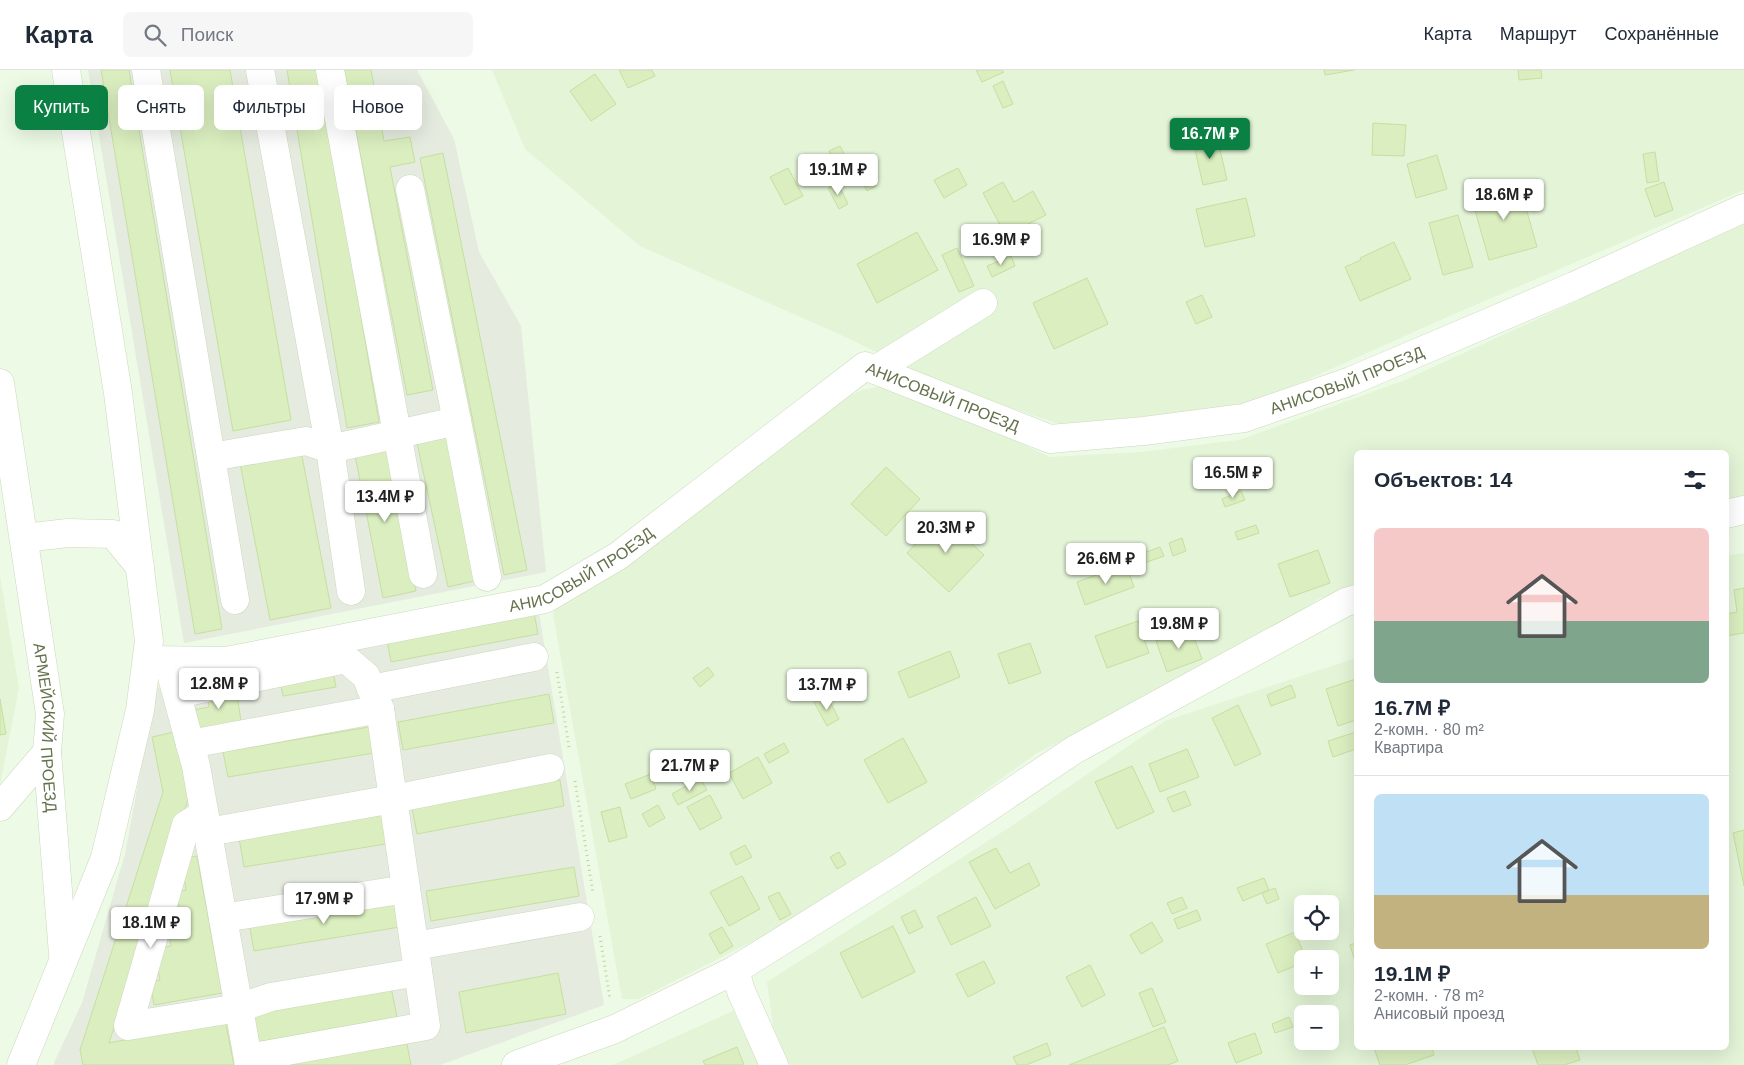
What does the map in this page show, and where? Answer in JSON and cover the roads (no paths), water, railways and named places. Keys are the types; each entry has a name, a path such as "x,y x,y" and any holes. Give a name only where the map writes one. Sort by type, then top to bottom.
{"street":[{"path":"66,70 118,393 149,641 157,660 177,694 190,744 249,1062 426,1026 393,799 376,699 366,676 346,659 177,694"},
{"path":"146,70 236,600"},
{"path":"260,70 330,449 351,591"},
{"path":"330,70 423,574"},
{"path":"410,189 487,577"},
{"name":"АНИСОВЫЙ ПРОЕЗД","path":"157,660 226,661 545,599 618,556 865,366 1050,439 1144,431 1244,418 1360,377 1574,286 1744,208"},
{"path":"875,370 983,303"},
{"name":"АРМЕЙСКИЙ ПРОЕЗД","path":"0,383 50,714 47,752 64,961 21,1065"},
{"path":"211,457 306,441 330,449 457,421"},
{"path":"1729,513 1744,510"},
{"path":"24,538 68,533 113,534 140,567"},
{"path":"516,1065 615,1029 735,970 897,869 1074,750 1346,602 1354,600"},
{"path":"64,961 105,858 140,710 157,660"},
{"path":"190,744 376,699 545,662"},
{"path":"0,807 47,752"},
{"path":"565,766 393,799 186,824 128,1026 239,1008 271,997 416,959 591,917"},
{"path":"223,918 406,889"},
{"path":"735,970 741,991 774,1065"}]}
